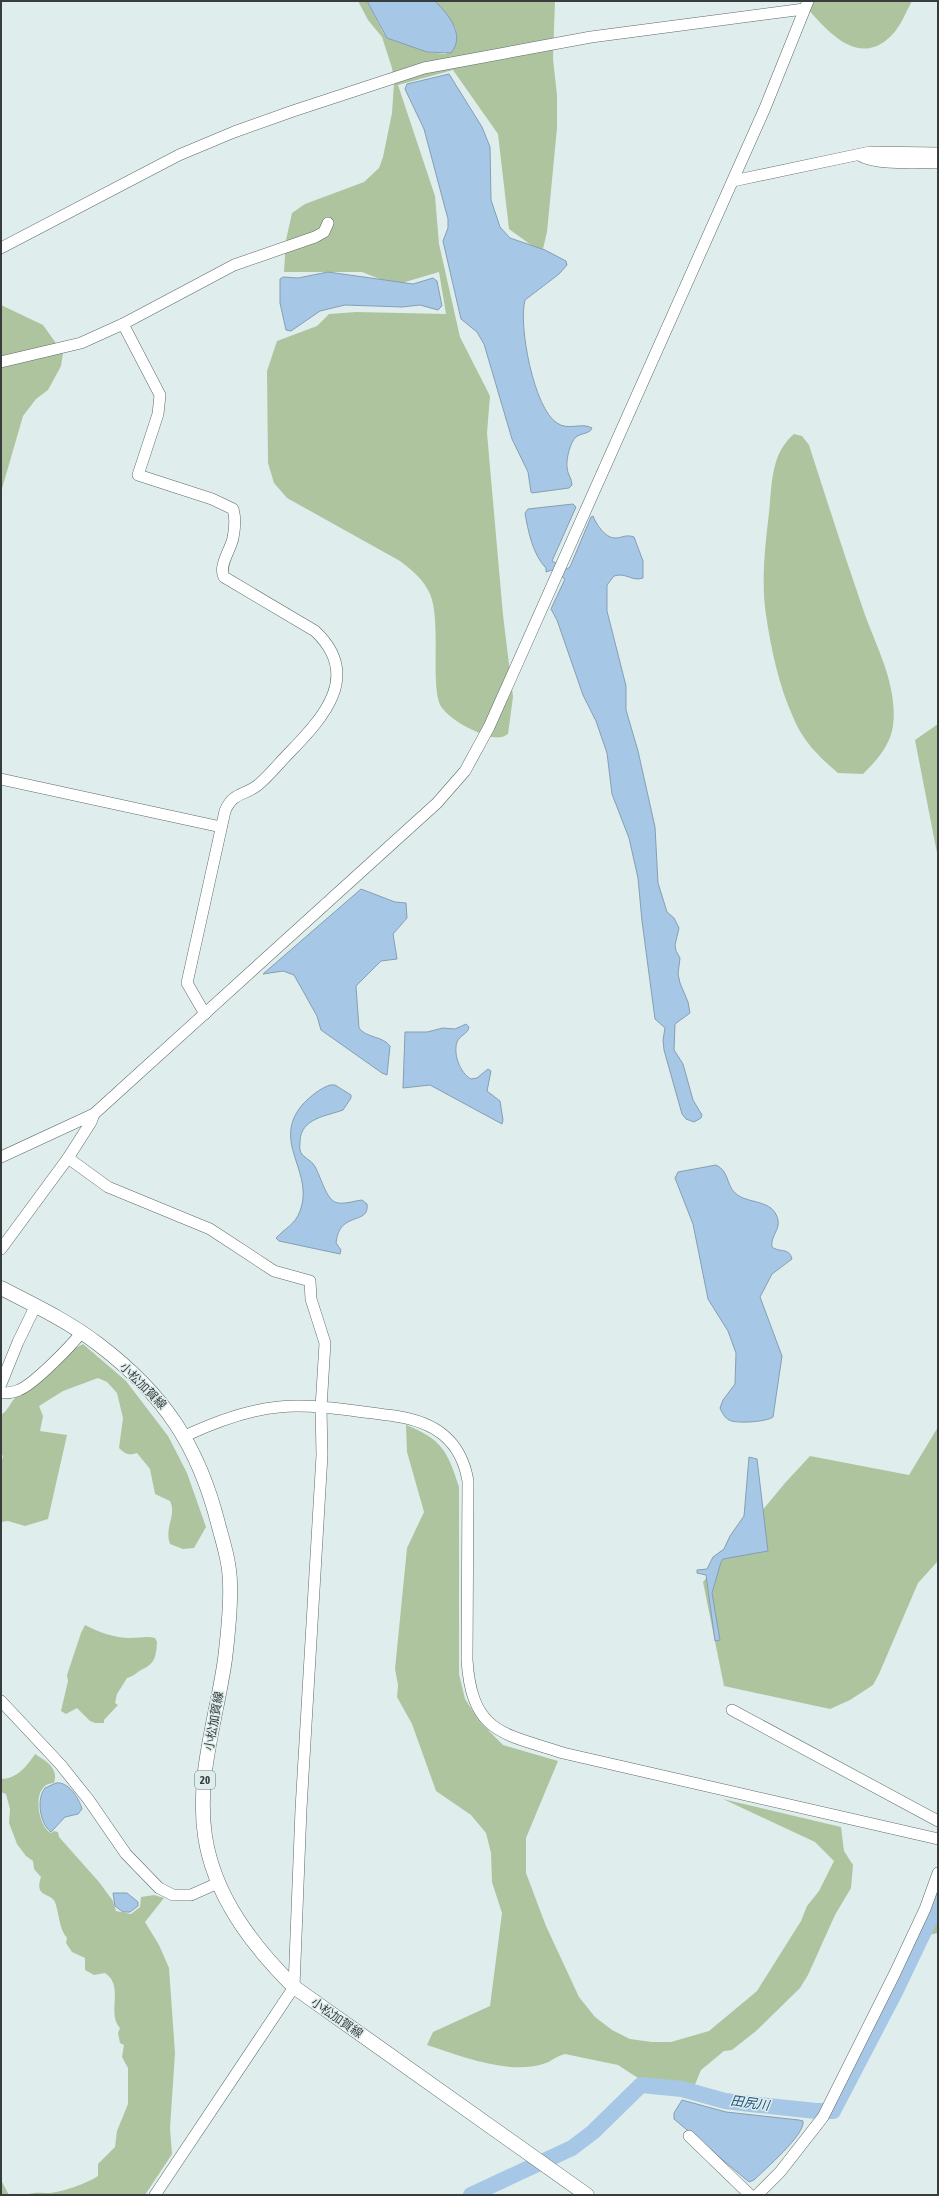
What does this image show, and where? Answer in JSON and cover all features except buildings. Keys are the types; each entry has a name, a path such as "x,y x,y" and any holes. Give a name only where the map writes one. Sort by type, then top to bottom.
{"main road":[{"name":"小松加賀線","path":"1,1288 36,1305 98,1344 145,1384 168,1410 185,1436 208,1486 215,1509 230,1583 225,1660 210,1735 203,1798 205,1835 218,1883 237,1919 262,1955 294,1987 587,2195"}],"street":[{"path":"1,248 179,156 234,132 424,68 592,37 806,5 794,38 733,180 489,727 465,771 451,789 94,1114 1,1157"},
{"path":"733,180 870,152 938,153"},
{"path":"859,155 865,159 878,161 938,163"},
{"path":"1,362 37,352 69,347 123,324 234,265 315,237 324,232 328,223"},
{"path":"123,324 160,395 158,414 138,475 212,499 233,509 235,526 233,539 222,569 224,577 315,631 324,639 336,660 336,689 324,712 272,773 255,787 232,798 225,811 187,983 205,1014"},
{"path":"1,779 221,827"},
{"path":"1,1249 68,1158 91,1122 94,1114"},
{"path":"68,1158 108,1187 210,1229 274,1271 310,1281 311,1299 325,1343 321,1408 322,1455 302,1786 294,1987 155,2195"},
{"path":"1,1384 18,1342 36,1305"},
{"path":"1,1394 11,1393 27,1386 72,1345 81,1333"},
{"path":"185,1436 214,1423 242,1414 280,1407 321,1408 395,1416 422,1422 451,1442 462,1456 468,1481 468,1681 474,1703 483,1717 513,1738 564,1753 938,1839"},
{"path":"1,1701 60,1764 88,1799 126,1854 159,1888 173,1895 191,1895 218,1883"},
{"path":"732,1710 938,1821"},
{"path":"757,2195 780,2172 823,2117 925,1909 938,1873"},
{"path":"689,2136 750,2195"}],"green space":[{"path":"358,1 367,1 384,34 427,52 446,54 456,29 435,1 555,1 553,59 557,95 557,128 547,232 542,253 509,229 498,134 453,70 398,85 435,196 439,244 460,337 490,396 487,433 503,615 513,697 508,734 501,737 489,736 477,732 454,719 442,708 438,699 436,687 436,638 433,606 430,594 421,580 400,561 287,498 274,483 268,463 267,371 277,341 317,326 329,314 356,312 446,314 439,272 395,285 362,272 284,272 286,240 292,213 305,204 364,182 379,168 383,157 392,113 394,83 392,68 382,37 368,20"},
{"path":"801,1 912,1 895,32 879,45 866,49 854,47 831,33"},
{"path":"1,305 43,325 63,353 61,366 48,390 36,399 23,416 1,492"},
{"path":"794,434 802,436 809,445 864,612 885,668 892,696 894,711 893,726 889,740 878,758 863,774 838,773 824,761 806,741 788,705 776,667 770,641 766,615 764,577 765,551 772,484 778,456 785,444"},
{"path":"938,724 938,858 915,740"},
{"path":"83,1344 126,1381 168,1436 187,1473 206,1527 194,1548 183,1549 170,1544 168,1532 172,1506 170,1501 155,1494 150,1469 137,1453 127,1454 119,1448 123,1418 117,1393 107,1382 98,1378 63,1391 39,1406 43,1416 40,1431 67,1435 48,1519 25,1526 8,1521 1,1522 1,1463 3,1456 1,1454 1,1415 6,1411 15,1398 40,1375 66,1354"},
{"path":"406,1425 428,1436 442,1448 451,1465 459,1487 459,1674 465,1699 479,1721 503,1745 558,1761 526,1838 526,1873 546,1926 579,1997 595,2017 612,2030 630,2039 652,2042 671,2042 709,2031 757,1991 801,1921 807,1906 819,1891 834,1861 815,1842 723,1799 841,1827 844,1851 853,1865 851,1888 835,1915 808,1975 800,1988 756,2031 732,2050 724,2051 701,2070 694,2087 641,2080 618,2065 565,2054 543,2064 530,2067 515,2067 500,2066 469,2059 427,2045 433,2032 490,2006 502,1913 492,1882 491,1853 486,1833 471,1815 436,1791 412,1724 397,1697 398,1685 395,1669 407,1548 424,1512 407,1452"},
{"path":"938,1427 938,1561 918,1583 873,1685 850,1700 830,1709 724,1686 703,1582 785,1483 810,1456 909,1475"},
{"path":"85,1625 113,1636 124,1638 152,1637 155,1638 157,1642 154,1659 146,1668 127,1678 117,1694 115,1703 118,1705 104,1720 104,1723 95,1723 90,1721 77,1708 66,1714 61,1711 68,1681 67,1675"},
{"path":"35,1754 43,1759 55,1773 54,1783 45,1786 41,1790 39,1796 39,1811 43,1824 51,1833 54,1831 58,1832 59,1837 99,1882 113,1901 116,1911 131,1914 140,1907 141,1897 154,1895 164,1898 145,1922 159,1945 169,1968 175,2053 170,2128 172,2154 145,2195 26,2195 34,2193 53,2193 81,2184 98,2176 98,2164 115,2147 117,2131 128,2104 128,2068 122,2057 124,2045 120,2043 118,2033 120,2028 116,2022 114,1985 111,1978 105,1973 94,1975 85,1970 85,1958 72,1952 66,1943 67,1938 61,1926 55,1902 53,1899 41,1892 39,1884 41,1877 34,1869 33,1861 26,1856 17,1844 9,1823 10,1809 6,1794 1,1792 1,1779 12,1777 17,1774 29,1763"},
{"path":"938,1893 938,1933 919,1937"},
{"path":"1,2180 9,2195 1,2195"}],"water":[{"path":"367,1 435,1 450,18 454,25 457,39 455,46 451,53 427,52 387,38"},
{"path":"449,74 482,127 490,147 491,200 500,227 510,238 545,250 566,261 567,265 559,274 525,300 523,312 526,346 530,366 541,401 549,415 561,425 570,427 588,426 592,428 591,430 576,437 570,447 567,469 572,485 569,488 531,492 528,472 512,439 484,344 477,332 461,319 443,241 448,228 448,219 424,129 405,89 407,84"},
{"path":"328,272 413,284 433,278 437,281 442,306 438,310 420,305 402,307 345,305 320,311 291,331 286,330 280,303 280,279 283,277 298,278"},
{"path":"573,504 576,507 552,561 567,569 570,567 591,517 593,516 596,523 608,536 615,538 626,536 634,537 643,561 643,578 636,579 618,575 614,576 607,585 607,611 626,686 626,710 638,751 655,827 658,883 667,912 674,918 679,928 675,945 676,951 680,958 678,974 688,1002 690,1013 675,1024 674,1050 683,1064 693,1100 702,1115 701,1118 694,1122 686,1119 682,1114 664,1050 663,1040 665,1028 655,1019 638,878 629,838 612,794 607,753 596,721 583,695 557,620 551,609 565,579 552,570 546,572 546,568 541,563 534,550 526,520 525,513 528,509"},
{"path":"361,889 395,902 406,903 407,918 393,934 397,959 381,961 356,986 359,1028 366,1034 383,1040 390,1046 387,1075 321,1030 317,1016 294,975 283,971 263,974"},
{"path":"466,1024 469,1027 466,1033 457,1042 456,1052 458,1063 467,1076 471,1079 477,1078 488,1069 491,1071 487,1091 500,1101 503,1120 502,1124 430,1085 403,1088 405,1032 427,1032 443,1028 455,1029"},
{"path":"330,1085 335,1085 351,1095 351,1098 343,1110 316,1119 305,1127 301,1133 300,1152 314,1165 330,1198 338,1203 362,1200 367,1204 367,1211 364,1215 348,1222 338,1233 336,1243 341,1250 340,1254 279,1241 276,1238 290,1226 298,1216 303,1196 302,1183 292,1144 291,1131 294,1118 309,1098"},
{"path":"716,1165 723,1171 730,1186 740,1197 771,1208 778,1220 772,1240 772,1247 789,1253 792,1259 772,1274 760,1297 782,1356 773,1417 770,1419 744,1422 732,1421 725,1417 720,1408 723,1400 735,1384 736,1353 728,1331 708,1299 693,1224 675,1178 678,1172"},
{"path":"749,1457 757,1459 768,1551 723,1559 721,1562 712,1593 720,1640 715,1641 706,1575 697,1573 697,1570 707,1569 713,1557 724,1549 730,1536 744,1516"},
{"path":"56,1783 69,1787 76,1795 82,1809 78,1814 65,1817 51,1832 44,1823 40,1811 40,1805 42,1793 45,1788"},
{"path":"113,1893 127,1893 138,1902 138,1906 130,1912 123,1912 115,1906"},
{"path":"682,2100 726,2112 799,2120 803,2121 802,2127 783,2152 754,2180 749,2182 674,2119 674,2113"}],"waterway":[{"name":"田尻川","path":"471,2195 572,2148 593,2132 641,2085 682,2089 725,2101 816,2111 833,2111 895,1992 938,1902"}]}
